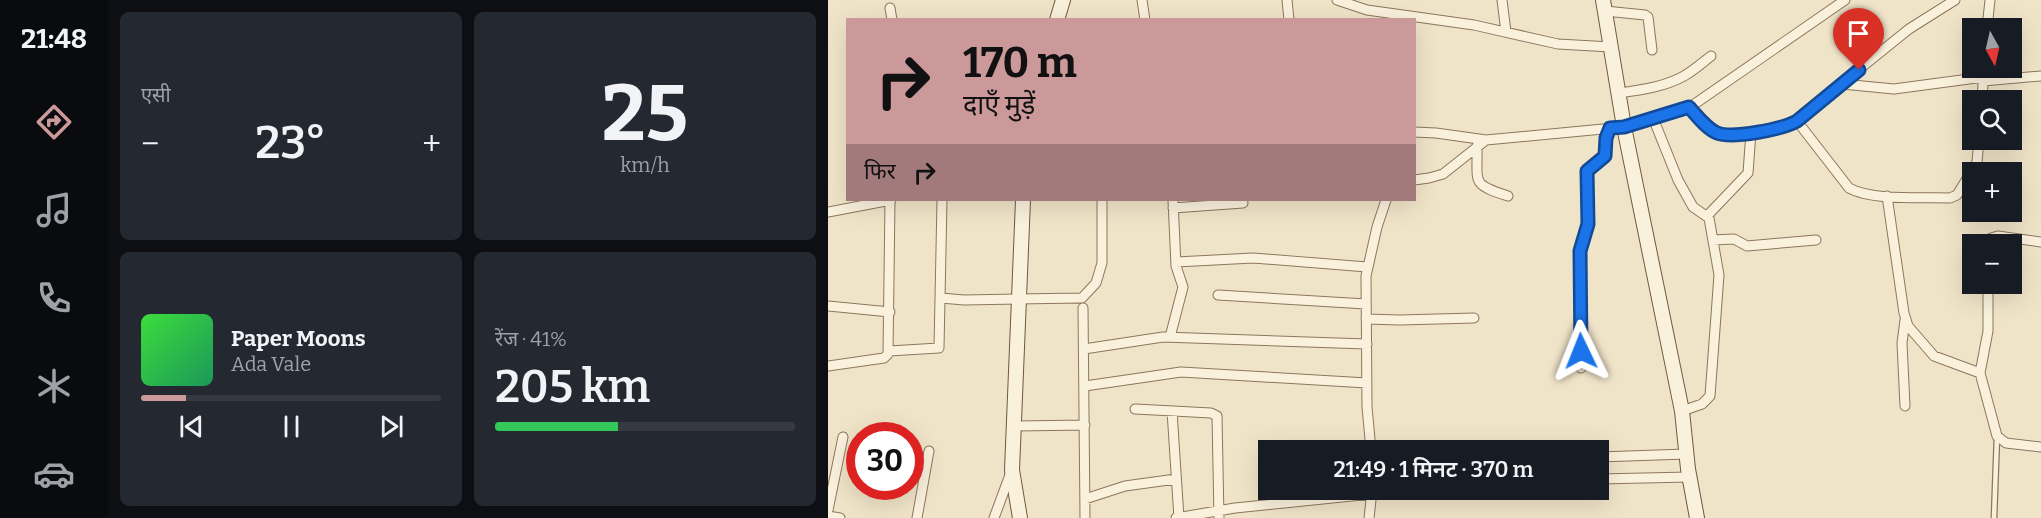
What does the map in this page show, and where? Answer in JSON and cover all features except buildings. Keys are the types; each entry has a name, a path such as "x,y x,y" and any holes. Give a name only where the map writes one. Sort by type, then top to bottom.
{"main road":[{"path":"1058,18 1063,0"},
{"path":"1604,6 1624,127 1682,411 1689,477 1697,518"},
{"path":"1020,518 1012,470 1023,201"}],"street":[{"path":"1142,0 1145,18"},
{"path":"1287,0 1290,18"},
{"path":"1337,0 1367,10 1474,25 1558,44 1611,47"},
{"path":"1502,0 1506,32"},
{"path":"1416,132 1436,132 1486,140 1624,127 1689,107 1845,0"},
{"path":"1689,107 1718,133 1737,135 1785,126 1797,121 1909,29 1955,0"},
{"path":"1988,18 1990,0"},
{"path":"1604,6 1648,17 1652,50"},
{"path":"890,8 892,18"},
{"path":"1619,93 1653,88 1676,79 1711,56"},
{"path":"2022,76 2041,76"},
{"path":"1842,84 1894,89 1965,78"},
{"path":"1653,118 1678,180 1695,210 1710,220 1719,279 1712,389 1710,396 1702,404 1682,411"},
{"path":"1797,121 1849,188 1856,192 1887,196 1950,198 1957,195 1977,162 1978,150"},
{"path":"1581,368 1580,251 1588,224 1587,171 1605,156 1606,138 1610,128"},
{"path":"1707,216 1748,173 1751,132"},
{"path":"1416,180 1443,174 1486,140"},
{"path":"1477,146 1480,185 1508,196"},
{"path":"1887,196 1905,320 1902,343 1905,406"},
{"path":"828,212 885,201"},
{"path":"828,366 884,358 889,351 890,201"},
{"path":"889,351 939,348 942,201"},
{"path":"941,298 1019,300 1082,298 1096,283 1102,263 1102,201"},
{"path":"1370,440 1366,344 1367,267 1386,201"},
{"path":"1170,338 1183,287 1176,262 1173,204 1243,202"},
{"path":"1713,240 1734,239 1748,246 1816,240"},
{"path":"2022,239 2041,242"},
{"path":"1176,262 1253,258 1367,267"},
{"path":"1988,294 1988,331 1980,373 1997,436 2006,443 2041,447"},
{"path":"1218,295 1366,304"},
{"path":"828,306 890,312"},
{"path":"1083,308 1086,425 1085,518"},
{"path":"1366,319 1474,318"},
{"path":"1905,320 1934,356 1980,373"},
{"path":"1084,349 1152,338 1366,344"},
{"path":"1085,386 1181,372 1367,383"},
{"path":"1135,409 1211,412 1217,416 1219,514"},
{"path":"1172,411 1178,518 1316,500"},
{"path":"1014,426 1086,425"},
{"path":"828,510 843,437"},
{"path":"917,518 929,451"},
{"path":"1609,457 1686,454"},
{"path":"994,518 1012,470"},
{"path":"1609,480 1689,477"},
{"path":"1085,499 1130,485 1176,479"},
{"path":"1369,518 1371,500"},
{"path":"828,516 840,518"}],"lane":[{"path":"1994,518 1997,436"}],"route":[{"path":"1581,351 1580,251 1588,224 1587,171 1605,156 1606,138 1610,128 1624,127 1689,107 1710,128 1726,135 1785,126 1797,121 1859,70"}]}
